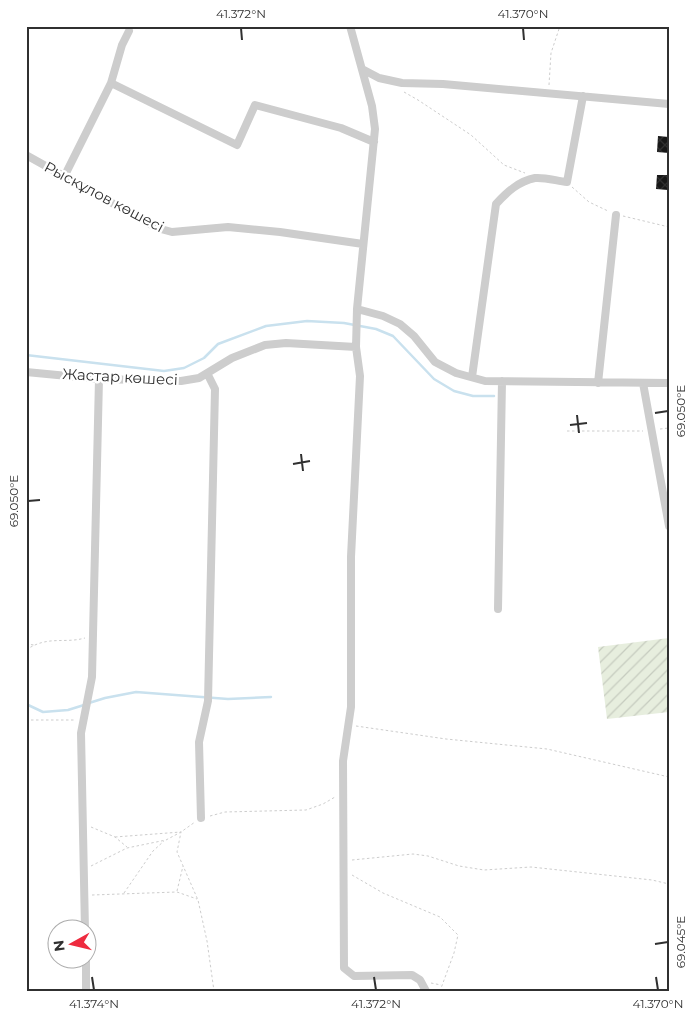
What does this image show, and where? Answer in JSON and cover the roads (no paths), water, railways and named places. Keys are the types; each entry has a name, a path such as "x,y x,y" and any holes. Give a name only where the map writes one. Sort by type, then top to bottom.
{"street":[{"path":"350,26 372,106 375,129 357,309 356,347 360,376 351,557 350,707 343,761 344,968 354,976 412,975 420,980 426,991"},
{"path":"64,176 110,83 122,45 129,31"},
{"path":"362,69 379,78 402,83 443,84 669,104"},
{"path":"110,83 237,145 255,105 341,128 374,142"},
{"path":"472,377 496,204 506,193 521,182 537,178 567,182 583,96"},
{"name":"Рыскұлов көшесі","path":"26,155 157,228 172,232 228,227 280,232 363,244"},
{"path":"598,383 616,214"},
{"path":"357,309 383,316 400,324 414,336 435,362 456,373 485,381 669,383"},
{"name":"Жастар көшесі","path":"26,372 99,379 181,381 199,378 232,358 265,344 356,347"},
{"path":"201,818 199,742 208,701 215,389 207,373"},
{"path":"85,920 81,733 92,677 99,379"},
{"path":"498,609 502,381"},
{"path":"643,383 669,526"},
{"path":"86,970 86,991"}],"waterway":[{"path":"26,355 164,371 184,368 204,358 218,344 266,326 307,321 344,323 376,329 393,336 434,379 454,391 473,396 494,396"},
{"path":"89,703 136,692 228,699 271,697"},
{"path":"26,704 43,712 68,710 84,705"}]}
